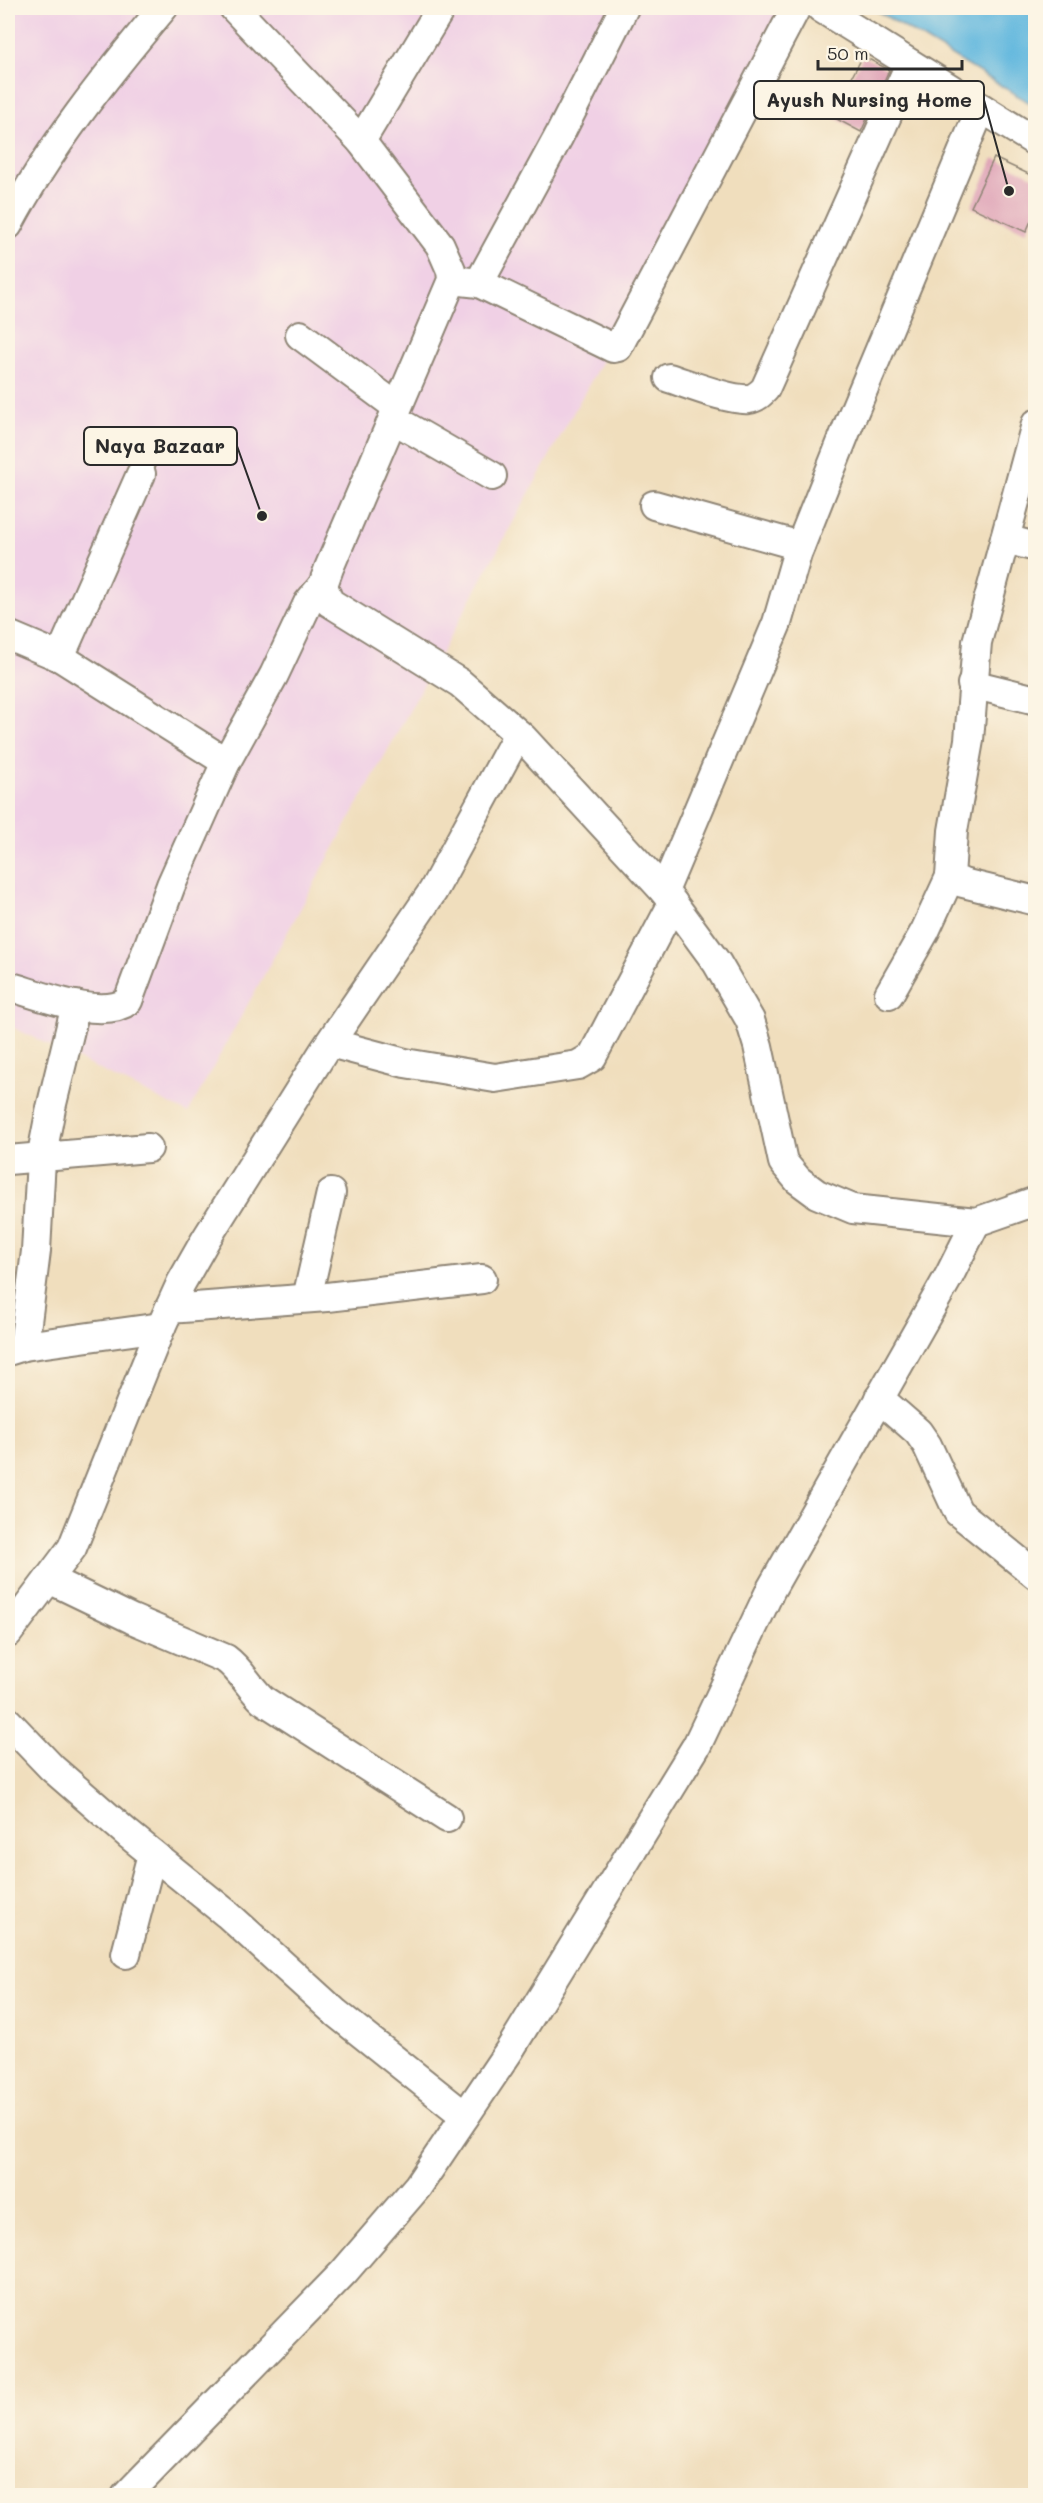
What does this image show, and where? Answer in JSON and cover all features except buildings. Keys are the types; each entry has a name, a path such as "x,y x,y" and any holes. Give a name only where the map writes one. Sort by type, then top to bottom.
{"street":[{"path":"8,225 30,183 95,89 163,8"},
{"path":"234,8 361,141 440,246 451,270 465,281 613,348 618,347 796,8"},
{"path":"361,141 441,8"},
{"path":"8,986 76,1005 114,1008 128,1001 171,885 226,762 274,675 308,603 323,585 395,413 465,281 559,136 624,8"},
{"path":"821,8 1035,142"},
{"path":"669,378 736,398 758,397 765,389 910,64"},
{"path":"330,1043 405,1063 495,1078 578,1065 592,1057 668,897 777,623 800,546 849,421 981,108"},
{"path":"300,335 395,413 492,476"},
{"path":"889,994 925,931 950,877 953,831 969,740 976,642 1035,429"},
{"path":"60,657 141,474"},
{"path":"654,505 800,546"},
{"path":"1005,539 1035,547"},
{"path":"323,585 329,602 460,683 518,734 607,827 668,897 717,963 750,1020 758,1046 783,1162 798,1180 817,1194 853,1209 976,1222 1035,1201"},
{"path":"8,635 60,657 226,762"},
{"path":"972,684 1035,700"},
{"path":"8,1633 72,1548 165,1318 206,1239 330,1043 434,891 518,734"},
{"path":"950,877 963,883 1035,902"},
{"path":"76,1005 41,1159 36,1251 16,1348 165,1318 307,1298 482,1279"},
{"path":"8,1160 41,1159 148,1148"},
{"path":"307,1298 331,1193"},
{"path":"126,2496 344,2272 418,2186 509,2051 697,1745 771,1589 949,1276 976,1222"},
{"path":"879,1398 918,1432 927,1445 958,1512 1035,1575"},
{"path":"49,1579 132,1619 226,1659 235,1666 251,1689 263,1700 447,1818"},
{"path":"8,1722 52,1768 152,1854 227,1914 336,2013 465,2116"},
{"path":"126,1954 152,1854"}],"shaded area":[{"path":"8,8 796,8 188,1113 8,1025"}],"water":[{"path":"879,8 1035,8 1035,106 877,11"}],"place":[{"name":"Ayush Nursing Home","path":"1009,191"},
{"name":"Naya Bazaar","path":"262,516"}]}
